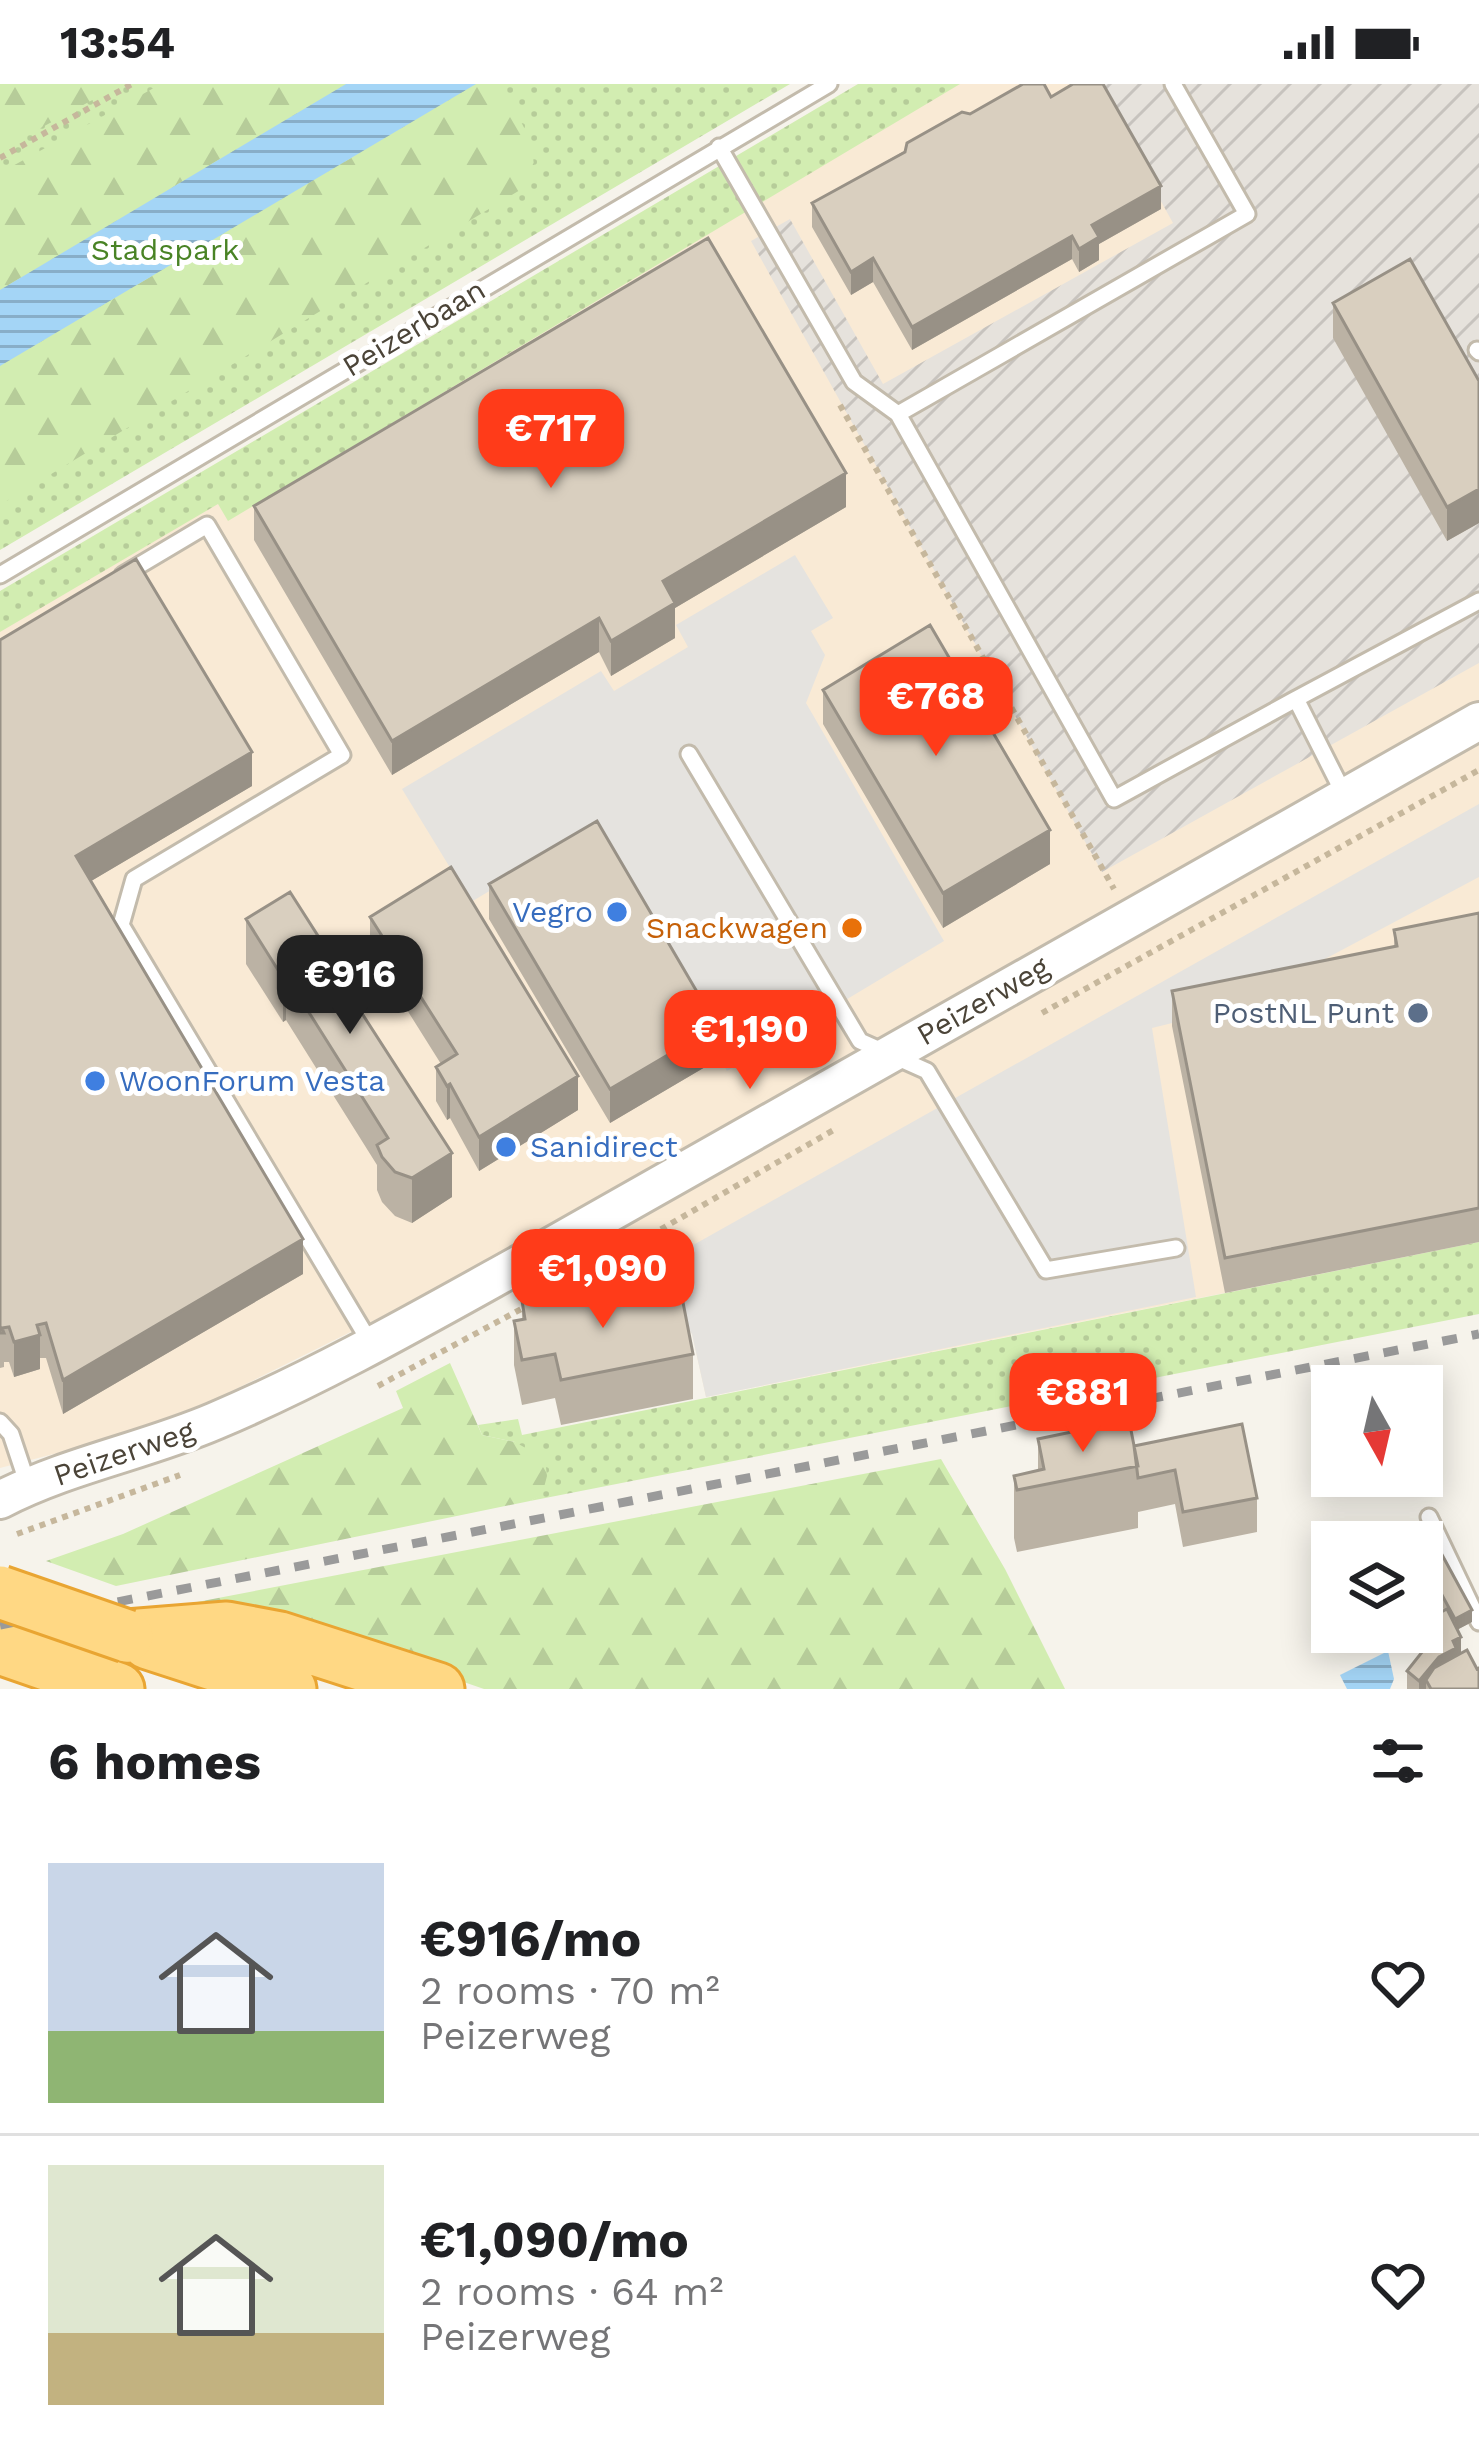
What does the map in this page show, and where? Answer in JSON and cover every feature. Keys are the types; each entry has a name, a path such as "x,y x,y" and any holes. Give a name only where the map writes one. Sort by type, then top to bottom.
{"highway":[{"path":"0,1592 290,1689"},
{"path":"127,1636 227,1628 437,1689"},
{"path":"0,1648 118,1689"},
{"path":"0,1660 31,1689"}],"street":[{"name":"Peizerweg","path":"10,1490 128,1455 217,1420 371,1344 1479,721"}],"lane":[{"name":"Peizerbaan","path":"0,575 830,84"},
{"path":"898,414 1247,214 1174,84"},
{"path":"719,147 854,382 898,414 1114,800 1479,602"},
{"path":"113,581 207,525 342,755 134,879 121,925 371,1344"},
{"path":"1296,699 1345,796"},
{"path":"689,754 860,1041 927,1070 1046,1270 1176,1248"},
{"name":"Peizerweg","path":"0,1422 11,1434 10,1490"},
{"path":"1429,1517 1479,1622"}],"path":[{"path":"0,158 132,84"},
{"path":"835,395 1113,888"}],"shaded area":[{"path":"884,84 1479,84 1479,1242 706,1397 692,1334 601,1196 413,1301 216,1399 111,1439 0,1468 0,603"},
{"path":"1096,84 1479,84 1479,663 1102,872 751,241 790,219 883,384 1173,223"},
{"path":"795,555 833,618 811,631 825,655 806,703 944,941 727,1071 588,832 471,902 402,789 601,671 614,691 688,647 676,625"},
{"path":"1479,804 1479,877 1233,1008 1152,1028 1196,1297 706,1397 692,1334 647,1271"}],"green space":[{"name":"Stadspark","path":"0,84 790,84 0,550"},
{"path":"8,84 122,84 0,150 0,88"},
{"path":"161,84 346,84 0,290 0,173"},
{"path":"476,84 497,94 523,125 535,181 0,505 0,366"},
{"path":"858,84 960,84 228,521 218,504 0,632 0,591"},
{"path":"1479,1242 1479,1314 530,1501 542,1494 515,1442 482,1435 478,1425 518,1419 522,1435"},
{"path":"450,1363 482,1435 515,1442 545,1459 542,1495 116,1586 46,1561 123,1534 403,1408 396,1391"},
{"path":"941,1459 1005,1569 1065,1689 484,1689 281,1619 192,1603"}],"water":[{"path":"346,84 476,84 0,366 0,290"},
{"path":"1388,1653 1394,1679 1390,1689 1347,1689 1340,1675"}],"building":[{"path":"1023,84 1044,84 1051,97 1073,84 1103,84 1161,186 1092,225 1099,237 1079,249 1072,236 912,327 873,258 851,272 812,203 905,152 907,143"},
{"path":"708,238 846,473 663,581 675,603 611,641 599,618 392,741 254,506"},
{"path":"1410,259 1479,381 1479,489 1447,507 1333,303"},
{"name":"WoonForum Vesta","path":"136,559 252,752 76,856 303,1239 63,1380 46,1323 37,1325 40,1335 14,1342 9,1327 0,1333 0,640"},
{"path":"930,625 1050,830 943,893 823,690"},
{"path":"597,821 717,1026 610,1089 489,884"},
{"path":"451,867 578,1076 479,1137 436,1067 457,1054 370,917"},
{"path":"290,892 327,950 323,953 452,1153 412,1178 395,1172 382,1157 377,1145 388,1138 246,919"},
{"path":"1479,913 1479,1208 1225,1258 1172,991 1397,946 1394,930"},
{"path":"618,1285 621,1299 630,1298 631,1303 681,1292 693,1354 561,1380 555,1354 522,1360 514,1321 525,1319 522,1301"},
{"path":"1129,1420 1138,1466 1017,1490 1014,1476 1044,1469 1038,1439"},
{"path":"1242,1424 1257,1498 1183,1512 1175,1470 1138,1478 1134,1446"},
{"path":"1443,1557 1472,1610 1455,1619 1443,1597"},
{"path":"1447,1609 1461,1637 1453,1641 1456,1648 1439,1657 1419,1681 1407,1671 1421,1653 1443,1653 1443,1611"},
{"path":"1467,1650 1479,1668 1479,1689 1431,1689 1426,1680 1434,1668"}],"railway":[{"path":"0,1625 1479,1334"}],"place":[{"name":"Vegro","path":"617,912"},
{"name":"Snackwagen","path":"852,928"},
{"name":"PostNL Punt","path":"1418,1013"},
{"name":"WoonForum Vesta","path":"95,1081"},
{"name":"Sanidirect","path":"506,1147"}]}
